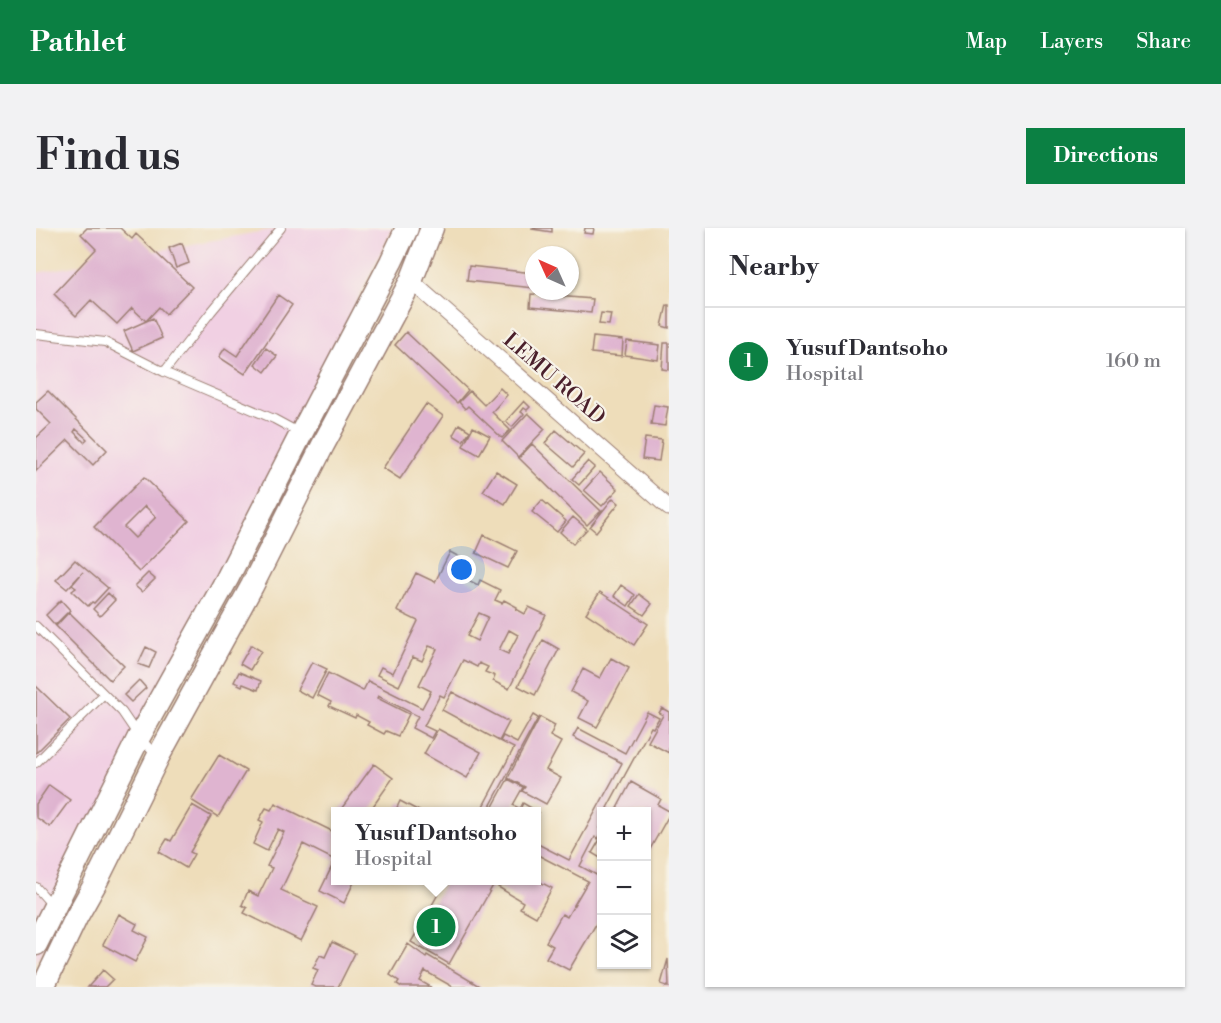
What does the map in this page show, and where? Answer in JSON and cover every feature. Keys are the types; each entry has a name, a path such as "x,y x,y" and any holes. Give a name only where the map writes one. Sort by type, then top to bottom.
{"street":[{"path":"36,944 139,736 227,579 391,262 406,228"},
{"path":"43,987 158,757 252,586 411,281 432,228"},
{"name":"LEMU ROAD","path":"411,281 669,508"}],"lane":[{"path":"164,372 281,228"},
{"path":"36,334 105,342 164,372 274,418 301,434"},
{"path":"36,626 122,712 158,757"},
{"path":"36,763 104,694"},
{"path":"36,887 54,907"}],"shaded area":[{"path":"280,228 393,228 36,964 36,273"}],"building":[{"path":"87,228 120,228 132,239 136,234 192,287 166,314 159,307 146,321 132,308 117,324 91,300 76,316 54,294 96,249 81,234"},
{"path":"552,228 552,232 532,229"},
{"path":"585,228 594,228 593,234 584,233"},
{"path":"182,243 189,263 176,268 169,248"},
{"path":"469,266 525,272 525,287 467,281"},
{"path":"278,295 292,305 245,374 219,357 225,348 237,356"},
{"path":"593,299 591,313 530,307 531,300"},
{"path":"667,305 669,305 669,328 662,326"},
{"path":"601,313 611,314 609,325 599,324"},
{"path":"153,318 162,338 133,351 124,331"},
{"path":"406,332 468,390 457,403 395,345"},
{"path":"593,337 623,340 622,356 591,353"},
{"path":"627,341 660,345 658,360 625,355"},
{"path":"664,343 669,343 669,370 662,369"},
{"path":"266,348 277,356 265,372 255,364"},
{"path":"500,388 507,395 492,412 510,430 502,438 468,406 465,409 459,402 470,391 484,405"},
{"path":"48,391 107,450 93,465 68,440 36,471 36,438 51,424 36,409 36,402","holes":["76,429 87,439 84,442 74,432"]},
{"path":"524,401 530,407 527,410 524,408 521,412 524,414 512,427 506,421"},
{"path":"426,404 443,416 400,479 383,468"},
{"path":"654,405 668,407 665,426 651,424"},
{"path":"528,413 545,429 518,457 502,441"},
{"path":"459,424 470,431 463,441 453,435"},
{"path":"473,427 490,436 479,455 463,446"},
{"path":"556,430 584,454 573,467 545,443"},
{"path":"645,438 662,440 659,461 642,459"},
{"path":"532,444 601,511 587,525 519,458"},
{"path":"588,461 595,467 579,485 572,479"},
{"path":"496,471 517,484 505,504 483,491"},
{"path":"600,472 618,489 602,506 584,490"},
{"path":"144,477 189,521 139,572 94,527","holes":["145,506 156,517 135,538 124,527"]},
{"path":"613,498 619,503 596,532 590,527"},
{"path":"542,500 566,521 557,532 532,512"},
{"path":"573,517 587,529 573,544 560,532"},
{"path":"484,535 517,551 508,568 476,553"},
{"path":"450,552 473,564 466,579 478,585 480,580 500,590 495,600 502,603 504,600 525,614 529,607 546,615 509,689 493,681 495,676 485,672 488,667 479,663 477,667 463,660 444,697 440,695 424,726 435,731 431,738 412,728 418,716 378,696 377,698 409,714 398,736 386,731 384,734 367,725 369,722 356,715 355,718 329,706 331,702 317,695 328,673 363,691 368,681 422,708 431,691 419,685 437,649 429,646 422,661 413,657 399,686 377,675 381,667 393,673 418,621 397,611 416,573 435,582","holes":["479,613 488,617 477,641 467,636","509,630 518,635 508,654 499,650"]},
{"path":"75,560 108,588 88,606 72,591 76,588 72,585 83,572 67,589 56,580"},
{"path":"148,573 155,579 142,592 135,586"},
{"path":"621,585 635,595 628,606 614,596"},
{"path":"600,592 648,624 634,645 586,613"},
{"path":"108,593 115,600 100,616 93,609"},
{"path":"639,594 652,604 644,615 631,606"},
{"path":"61,600 70,610 55,625 46,615"},
{"path":"69,612 124,666 110,680 56,626"},
{"path":"543,640 559,649 535,695 518,686"},
{"path":"251,645 261,651 250,670 240,664"},
{"path":"146,647 156,652 149,668 138,664"},
{"path":"611,658 629,668 597,727 579,718 588,701 571,692 583,669 600,678"},
{"path":"312,662 327,669 312,698 297,690"},
{"path":"239,672 261,681 258,690 234,682"},
{"path":"139,680 146,688 131,702 124,695"},
{"path":"36,686 70,719 36,753"},
{"path":"452,692 509,722 499,741 442,710"},
{"path":"662,708 669,712 669,753 648,742 663,715 659,713"},
{"path":"647,712 659,718 653,728 651,727 608,807 598,807 622,763 573,737 578,728 625,753"},
{"path":"533,715 538,718 490,807 483,807 514,748 500,741 503,736 517,743"},
{"path":"540,717 555,725 550,736 561,742 546,770 561,778 546,804 522,791 525,787 508,778"},
{"path":"438,729 481,752 467,778 424,754"},
{"path":"219,755 246,771 218,817 191,800"},
{"path":"374,764 393,778 373,807 343,807"},
{"path":"508,779 523,787 513,805 516,807 493,807"},
{"path":"631,782 661,799 658,805 669,811 669,815 651,847 651,807 618,807"},
{"path":"49,785 70,800 50,827 36,817 36,804"},
{"path":"400,801 411,807 397,807"},
{"path":"275,803 331,831 331,858 303,844 281,890 318,907 301,941 244,913 247,908 242,905 248,891 258,896 272,868 267,866 284,832 278,829 267,851 253,844 263,822 259,820 266,808 271,810"},
{"path":"192,805 211,816 190,852 194,854 186,868 159,852 167,839 171,841"},
{"path":"597,809 597,838 595,837 580,866 597,875 597,922 569,970 546,958 553,946 546,942 562,914 567,917 588,881 541,857 541,846 569,860"},
{"path":"597,844 597,856 592,853"},
{"path":"331,868 331,885 353,885 344,903 320,891"},
{"path":"541,882 552,888 536,917 520,908 523,902 498,887 499,885 541,885"},
{"path":"443,885 493,885 449,964 411,942 423,922 430,926 434,918 427,914"},
{"path":"119,914 137,924 134,930 148,937 135,962 103,945"},
{"path":"332,942 355,953 338,987 311,985 318,970 313,968 320,955 325,957"},
{"path":"408,944 426,957 427,955 481,987 453,987 425,971 420,981 431,987 402,987 397,984 399,981 390,975"},
{"path":"668,959 669,987 666,987 661,984"},
{"path":"103,970 113,979 105,987 88,987"}],"place":[{"name":"Yusuf Dantsoho","path":"436,927"}]}
